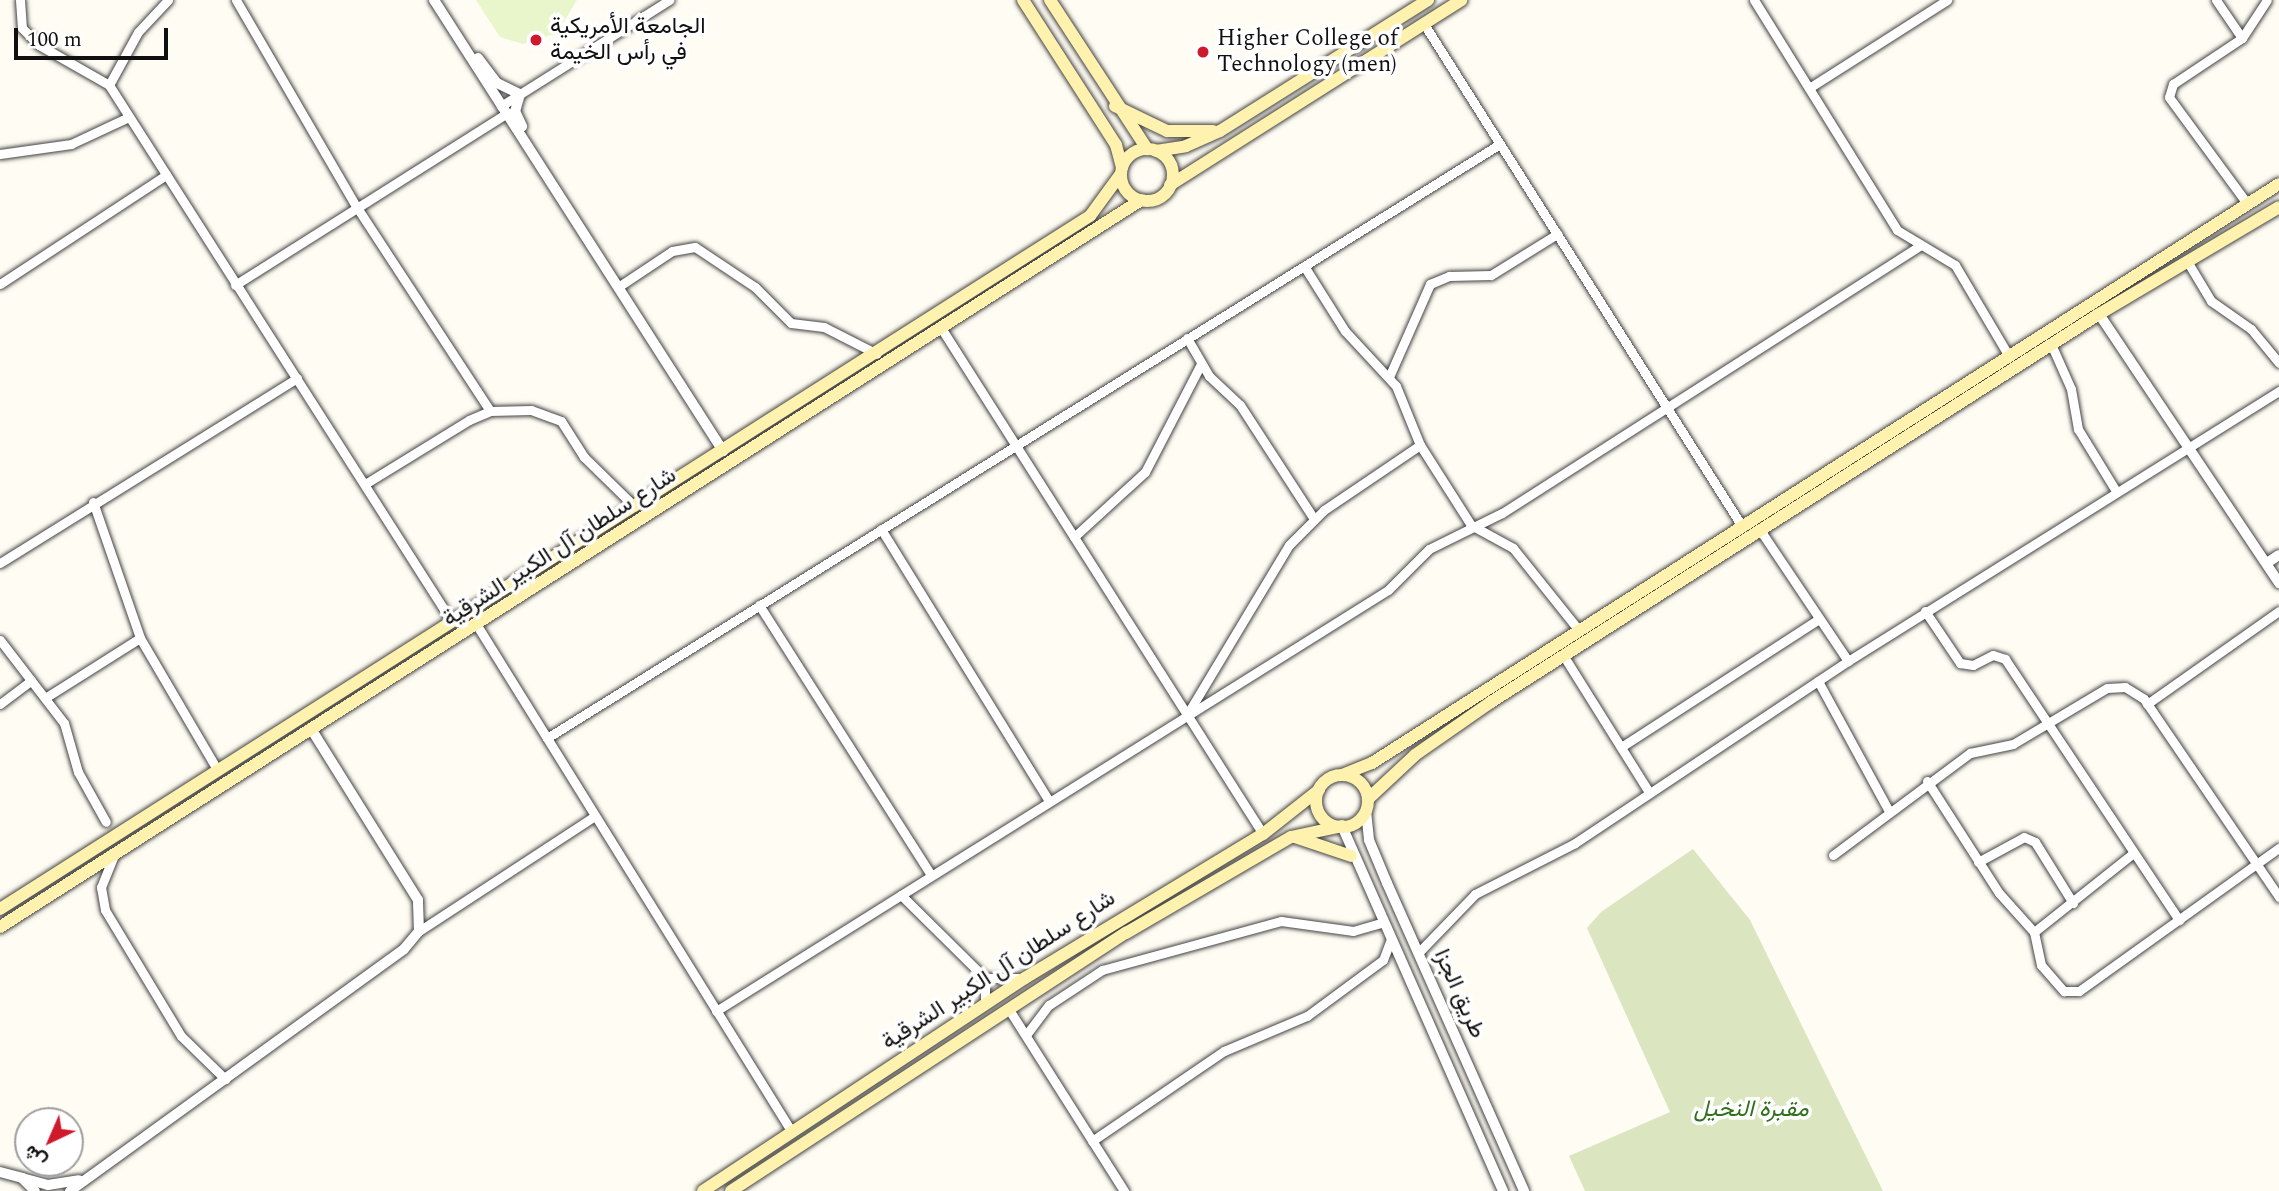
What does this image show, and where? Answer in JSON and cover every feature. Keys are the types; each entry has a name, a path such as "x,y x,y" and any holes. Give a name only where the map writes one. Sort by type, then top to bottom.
{"main road":[{"path":"1023,0 1116,145 1126,191 1141,200 1159,198 1170,186 1461,0"},
{"path":"1050,0 1114,105 1151,150 1172,169 1170,186"},
{"path":"1121,171 1132,153 1186,146 1220,131 1428,0"},
{"path":"1114,105 1167,131 1220,131"},
{"name":"شارع سلطان آل الكبير الشرقية","path":"0,909 877,354 1090,216 1121,171"},
{"path":"1342,826 1322,817 1319,790 1342,775 1372,763 1740,523 2246,202 2279,184"},
{"name":"شارع سلطان آل الكبير الشرقية","path":"0,927 943,331 1141,200"},
{"path":"1291,836 1342,826 1367,805 1415,755 1563,655 2051,344 2279,207"},
{"path":"1342,775 1359,781 1367,805"},
{"name":"شارع سلطان آل الكبير الشرقية","path":"703,1191 790,1129 1025,978 1263,834 1319,790"},
{"path":"1291,836 1325,843 1350,856"},
{"name":"شارع سلطان آل الكبير الشرقية","path":"731,1191 1008,1008 1291,836"}],"street":[{"path":"20,0 22,28 39,46 109,85 452,622"},
{"path":"109,85 138,32 168,0"},
{"path":"236,0 356,206 490,411"},
{"path":"434,0 723,451"},
{"path":"235,285 504,110 520,94 669,0"},
{"path":"1754,0 1897,230 1955,265 2007,353"},
{"path":"1809,88 1947,0"},
{"path":"2216,0 2242,38"},
{"path":"2246,202 2169,97 2173,84 2242,38 2267,0"},
{"path":"1423,24 1740,523"},
{"path":"459,39 497,83 520,94"},
{"path":"520,94 514,111 533,157"},
{"path":"0,155 71,144 129,117"},
{"path":"547,738 1500,144"},
{"path":"0,284 166,176"},
{"path":"1389,377 1430,284 1449,276 1491,275 1557,234"},
{"path":"716,1011 1388,590 1429,549 1502,513 1921,246"},
{"path":"618,287 672,251 695,247 755,287 791,323 824,327 877,354"},
{"path":"2187,261 2211,301 2251,329 2279,363"},
{"path":"1304,266 1345,331 1389,377 1420,445 1471,526 1513,548 1577,628"},
{"path":"2099,314 2279,583"},
{"path":"943,331 1263,834"},
{"path":"1187,338 1201,364 1240,405 1314,519"},
{"path":"2051,344 2071,389 2078,429 2116,491"},
{"path":"1074,537 1145,472 1201,364"},
{"path":"0,563 93,502 296,378"},
{"path":"1418,953 1475,894 1575,843 1847,661 2279,391"},
{"path":"365,484 490,411 531,410 561,421 584,457 635,507"},
{"path":"1187,715 1268,571 1314,519 1420,445"},
{"path":"93,502 140,638 218,771"},
{"path":"881,529 1049,801"},
{"path":"1760,530 1847,661"},
{"path":"2267,563 2279,555"},
{"path":"760,606 931,875"},
{"path":"1925,611 1960,663 1973,665 1993,655 2005,659 2132,854 2179,920"},
{"path":"2147,704 2279,611"},
{"path":"1621,747 1819,619"},
{"path":"478,627 790,1129"},
{"path":"45,698 140,638"},
{"path":"0,640 64,723 78,772 106,822"},
{"path":"1563,655 1650,792"},
{"path":"0,704 32,681"},
{"path":"1818,681 1889,811"},
{"path":"1833,855 1927,781 1970,753 2013,744 2116,686 2133,690 2147,704 2279,897"},
{"path":"311,729 418,900 419,932"},
{"path":"1927,781 1978,862 2034,932 2052,983 2079,991 2279,848"},
{"name":"طريق الجزا","path":"1367,805 1369,839 1524,1191"},
{"path":"70,1191 225,1079 419,932 596,816"},
{"name":"طريق الجزا","path":"1342,826 1350,856 1384,922 1503,1191"},
{"path":"1978,862 2024,837 2035,842 2073,903"},
{"path":"2034,932 2132,854"},
{"path":"114,855 101,887 105,910 181,1036 225,1079"},
{"path":"901,895 985,978 1025,978"},
{"path":"1026,1035 1049,1005 1102,970 1281,921 1353,931 1384,922"},
{"path":"1092,1141 1212,1058 1290,1025 1382,960 1391,939"},
{"path":"1382,960 1403,965"},
{"path":"985,978 985,1004"},
{"path":"1008,1008 1124,1191"},
{"path":"1478,1135 1485,1123 1493,1128 1524,1191"},
{"path":"0,1172 62,1185 95,1173"},
{"path":"22,1178 34,1191"}],"green space":[{"path":"476,0 577,0 557,33 523,44 500,37"},
{"name":"مقبرة النخيل","path":"1693,849 1750,920 1883,1191 1585,1191 1569,1156 1670,1112 1587,928 1601,912"}],"place":[{"name":"الجامعة الأمريكية في رأس الخيمة","path":"536,40"},
{"name":"Higher College of Technology (men)","path":"1203,52"}]}
